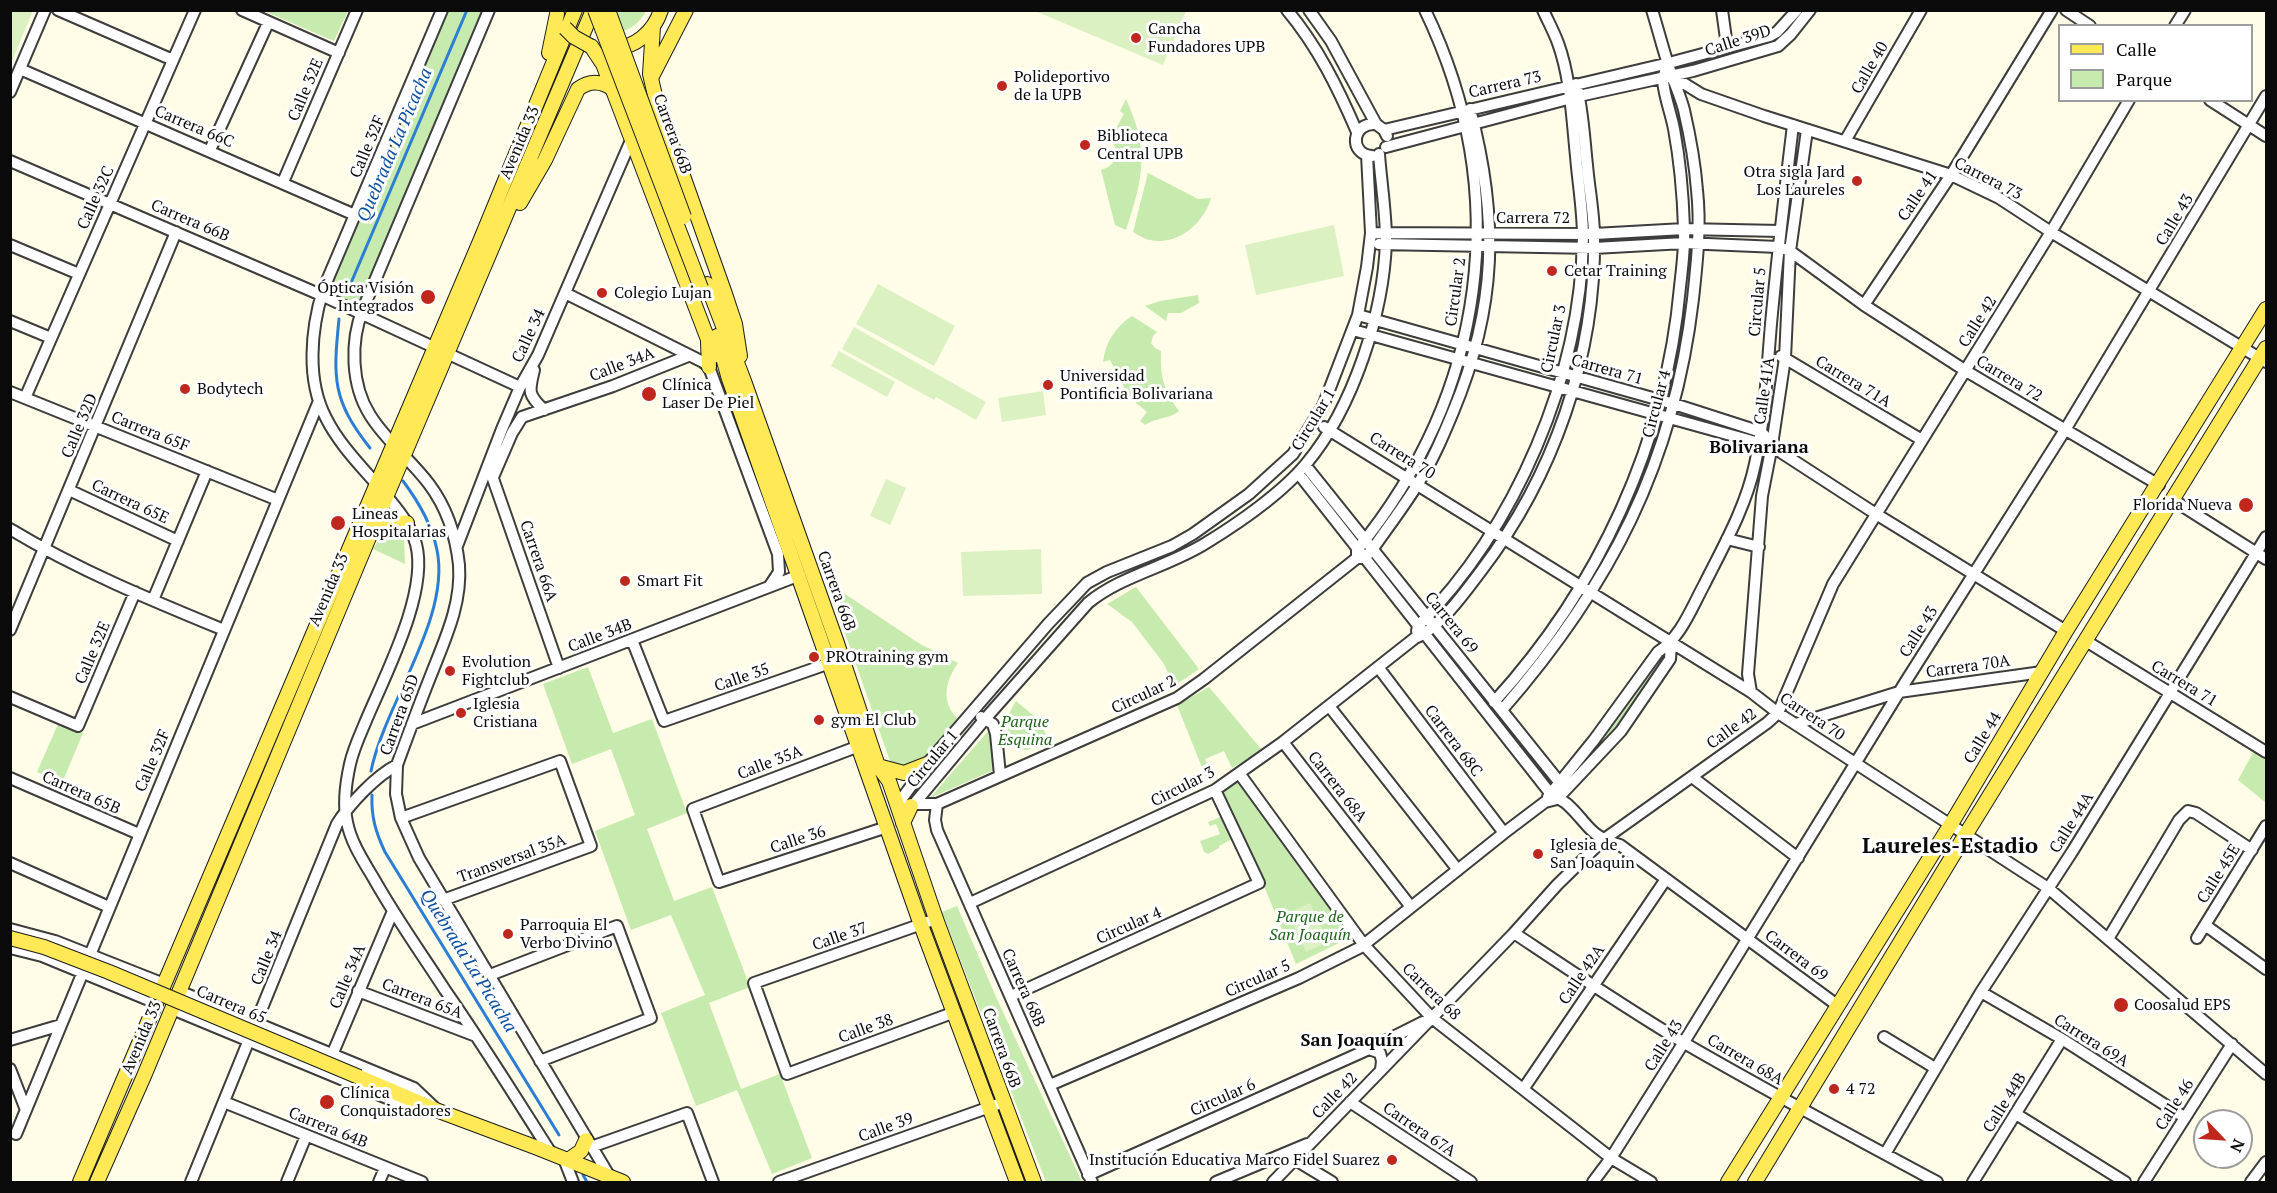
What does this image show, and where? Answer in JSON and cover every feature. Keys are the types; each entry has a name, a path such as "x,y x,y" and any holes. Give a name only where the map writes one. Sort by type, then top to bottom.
{"main road":[{"name":"Avenida 33","path":"80,1182 481,239 575,10"},
{"name":"Avenida 33","path":"97,1182 594,10"},
{"name":"Carrera 66B","path":"594,10 744,381 878,766 908,805 903,823 936,919 1034,1182"},
{"name":"Carrera 66B","path":"608,10 704,286 729,379 800,575 921,925 1017,1182"},
{"path":"557,12 565,28 574,37 590,46 604,49 625,47 643,37 653,27 662,10"},
{"path":"651,78 686,10"},
{"path":"481,239 500,169 552,44 557,12"},
{"path":"653,27 651,78 656,100 735,324 744,381"},
{"path":"590,46 603,64 707,337 729,379"},
{"path":"496,243 545,160 578,89 595,82 613,89"},
{"path":"624,118 631,119 645,115 655,105 656,100"},
{"path":"644,170 651,160 663,155 669,155 678,161"},
{"name":"Calle 44","path":"1728,1182 1951,824 2066,631 2159,485 2266,309"},
{"path":"707,337 709,367"},
{"path":"1755,1182 1966,834 2264,356"},
{"path":"370,535 383,525 407,523"},
{"path":"773,539 791,551"},
{"path":"878,766 904,773 927,764"},
{"path":"874,790 908,805 887,827"},
{"name":"Carrera 65","path":"10,938 44,947 109,972 436,1110 566,1159 616,1181"},
{"path":"566,1159 589,1144"}],"street":[{"path":"10,92 45,10"},
{"path":"58,10 173,60"},
{"name":"Calle 32C","path":"25,398 195,10"},
{"path":"242,10 339,53"},
{"name":"Calle 32E","path":"283,182 357,10"},
{"name":"Calle 32F","path":"325,297 355,215 442,10"},
{"path":"357,312 489,10"},
{"path":"1287,10 1318,51 1339,90 1357,132 1356,146 1367,155 1382,150 1387,138 1331,41 1309,10"},
{"name":"Circular 2","path":"908,805 937,804 1190,690 1363,551 1418,484 1448,424 1472,364 1487,292 1490,246 1486,187 1469,124 1436,33 1425,10"},
{"name":"Circular 3","path":"970,903 1215,790 1283,742 1419,633 1473,582 1504,538 1552,450 1576,377 1590,307 1594,248 1589,234 1575,97 1558,44 1543,10"},
{"name":"Circular 4","path":"1498,706 1581,586 1629,493 1646,450 1660,401 1677,321 1684,229 1667,77 1669,63 1652,10"},
{"path":"1722,10 1727,46"},
{"name":"Calle 39D","path":"1669,63 1770,36 1777,32 1797,10"},
{"name":"Calle 39D","path":"1667,77 1778,46 1810,10"},
{"name":"Calle 40","path":"1845,141 1921,10"},
{"name":"Calle 41","path":"1863,305 1951,175 2052,10"},
{"path":"2066,10 2087,24"},
{"path":"2176,24 2185,10"},
{"path":"210,150 268,22"},
{"name":"Carrera 73","path":"1380,127 1669,63"},
{"name":"Carrera 66C","path":"20,69 355,215"},
{"name":"Carrera 73","path":"1382,150 1469,124 1667,77 1696,92 1951,175 2000,198 2051,232 2243,348 2264,356"},
{"name":"Circular 4","path":"1498,706 1564,634 1591,593 1620,544 1641,499 1670,419 1690,323 1699,230 1697,190 1684,109 1667,77"},
{"path":"1684,109 1687,97 1696,92"},
{"name":"Calle 43","path":"1593,1182 1611,1158 1684,1042 1857,764 1899,692 2066,430 2266,96"},
{"name":"Calle 42","path":"1272,1182 1290,1156 1312,1141 1603,840 1767,723 1778,712 1833,584 1966,371 2128,102"},
{"path":"2213,102 2266,136"},
{"name":"Circular 2","path":"1363,551 1407,477 1439,416 1460,360 1472,307 1478,233 1469,124"},
{"path":"1357,132 1365,125 1380,127"},
{"name":"Circular 5","path":"1050,1085 1299,978 1364,945 1503,832 1555,799 1658,652 1671,643 1727,539 1755,465 1761,432 1778,247 1793,125"},
{"name":"Calle 41A","path":"1751,692 1749,674 1762,496 1773,445 1785,358 1790,251 1807,130"},
{"name":"Calle 34","path":"456,547 520,387 538,355 632,138"},
{"name":"Circular 1","path":"908,805 1088,603 1099,594 1203,545 1259,506 1301,469 1330,430 1347,396 1370,335 1383,278 1386,238 1382,150"},
{"name":"Circular 1","path":"908,805 927,764 1087,583 1107,572 1172,546 1213,521 1249,494 1293,454 1315,421 1331,388 1353,330 1364,291 1370,238 1367,155"},
{"name":"Carrera 66B","path":"10,161 325,297 520,387"},
{"name":"Carrera 72","path":"1370,238 1478,233 1589,234 1684,229 1780,231 1790,251"},
{"name":"Calle 32D","path":"10,630 176,232"},
{"name":"Circular 3","path":"1430,622 1493,531 1538,444 1562,373 1577,305 1583,248 1589,234"},
{"name":"Carrera 72","path":"1386,238 1477,246 1594,248 1699,243 1778,247 1790,251 1863,305 1966,371 2159,485"},
{"path":"10,245 79,274"},
{"path":"565,293 709,367 773,539 780,566 769,587"},
{"name":"Carrera 65D","path":"325,297 314,323 312,344 319,401 325,418 354,460 376,483 407,523 417,546 416,588 397,645 356,745 348,778 346,810 350,831 361,857 393,911 550,1153"},
{"name":"Carrera 65D","path":"357,312 354,344 359,390 370,415 438,498 453,531 459,576 458,597 397,765 396,794 401,818 418,858 442,900 490,975 589,1144 616,1181"},
{"name":"Carrera 71","path":"1358,315 1674,404 1761,432 1773,445 1876,514 2066,631"},
{"path":"10,321 51,338"},
{"path":"1677,321 1690,323"},
{"name":"Carrera 71","path":"1353,330 1758,444 1773,445"},
{"name":"Carrera 71A","path":"1769,350 1922,440"},
{"path":"538,355 530,389 531,397 544,410"},
{"name":"Calle 34A","path":"493,477 517,423 522,417 613,386 688,356"},
{"name":"Carrera 65F","path":"10,392 278,500"},
{"name":"Calle 32F","path":"16,1134 319,401"},
{"name":"Carrera 70","path":"1315,421 1751,692 1796,724 2048,888 2266,1074"},
{"path":"1538,444 1552,450"},
{"name":"Carrera 66A","path":"488,464 559,668"},
{"name":"Carrera 69","path":"1301,469 1363,551 1419,633 1555,799 1590,831 1603,840 1620,845 1837,1005"},
{"path":"153,600 207,471"},
{"name":"Carrera 65E","path":"69,490 178,541"},
{"path":"1629,493 1641,499"},
{"path":"2173,500 2262,556"},
{"path":"10,529 44,549 135,592 224,630"},
{"name":"Calle 44A","path":"1885,1154 1935,1068 2170,692 2262,556 2266,537"},
{"path":"1727,539 1759,547"},
{"name":"Carrera 69","path":"1363,551 1430,622 1563,786"},
{"name":"Calle 34B","path":"412,724 800,575"},
{"name":"Calle 32E","path":"10,697 78,726 135,592"},
{"name":"Calle 35","path":"632,640 664,721 830,663"},
{"name":"Carrera 71","path":"2086,641 2266,752"},
{"name":"Circular 5","path":"1563,786 1621,730 1670,659 1671,643"},
{"name":"Carrera 68C","path":"1378,667 1503,832"},
{"name":"Carrera 70A","path":"1796,724 1899,692 2042,672"},
{"path":"1329,706 1458,870"},
{"path":"972,711 993,724 1000,775"},
{"name":"Carrera 68A","path":"1283,742 1411,907"},
{"name":"Calle 35A","path":"719,882 693,809 859,746"},
{"name":"Transversal 35A","path":"401,818 560,761 591,846 442,900"},
{"name":"Calle 34","path":"191,1182 332,838 346,810 388,770 397,765"},
{"name":"Carrera 68","path":"1239,773 1364,945 1432,1018 1611,1158 1651,1182"},
{"path":"1692,777 1798,858"},
{"name":"Carrera 65B","path":"10,778 139,834"},
{"path":"348,778 353,787 363,794"},
{"path":"1555,799 1563,786"},
{"name":"Circular 4","path":"1011,996 1259,883 1215,790"},
{"name":"Carrera 68B","path":"937,804 935,825 1090,1179"},
{"path":"2108,939 2182,816 2191,811 2252,850"},
{"name":"Calle 45E","path":"2197,938 2266,826"},
{"name":"Calle 36","path":"719,882 887,827"},
{"path":"332,838 337,834 350,831"},
{"path":"10,862 109,906"},
{"name":"Calle 42A","path":"1524,1088 1666,879"},
{"name":"Calle 34A","path":"332,1054 393,911"},
{"name":"Calle 37","path":"787,1074 754,983 936,919"},
{"path":"2205,925 2266,969"},
{"path":"490,975 617,926 651,1018 540,1061"},
{"path":"10,929 55,941 164,984"},
{"name":"Carrera 68A","path":"1514,933 1593,986 1684,1042 1781,1098 1937,1182"},
{"path":"10,948 42,956 156,1003"},
{"name":"Carrera 65","path":"179,991 414,1088 436,1110"},
{"name":"Carrera 65A","path":"358,991 476,1036"},
{"name":"Carrera 69A","path":"1982,992 2062,1039 2184,1117"},
{"name":"Carrera 65","path":"172,1009 406,1106 436,1110"},
{"name":"Calle 38","path":"787,1074 955,1012"},
{"name":"Circular 6","path":"1090,1179 1432,1018"},
{"path":"10,1040 61,1025"},
{"path":"1884,1037 1935,1068"},
{"name":"Calle 44B","path":"1974,1182 2062,1039"},
{"name":"Calle 46","path":"2144,1182 2232,1044"},
{"path":"1369,1049 1380,1053 1382,1070"},
{"path":"10,1069 26,1110"},
{"name":"Carrera 64B","path":"224,1102 422,1182"},
{"name":"Calle 39","path":"779,1182 1004,1102"},
{"name":"Carrera 67A","path":"1350,1102 1471,1182"},
{"path":"589,1144 687,1113 713,1182"},
{"path":"2016,1114 2125,1182"},
{"path":"287,1182 306,1136"},
{"path":"1216,1182 1290,1156 1332,1182"},
{"path":"566,1159 573,1182"},
{"path":"2251,1182 2266,1162"},
{"path":"573,1182 586,1167"},
{"path":"379,1182 386,1168"}],"green space":[{"path":"10,11 33,11 11,63"},
{"path":"264,11 348,11 334,41"},
{"path":"442,11 489,11 361,313 321,295"},
{"path":"612,11 646,11 636,24 624,31 594,33"},
{"name":"Cancha Fundadores UPB","path":"1035,11 1186,11 1163,65"},
{"path":"1126,99 1139,134 1141,164 1137,195 1126,230 1115,225 1101,170 1111,165 1116,158 1110,139 1124,114 1120,111"},
{"path":"1148,173 1198,199 1211,198 1208,207 1196,224 1180,236 1160,241 1141,237 1133,232"},
{"path":"1334,225 1344,276 1256,295 1245,245"},
{"path":"878,284 955,326 934,366 856,324"},
{"path":"1198,295 1199,303 1181,313 1168,313 1166,321 1145,306 1160,301"},
{"path":"1132,316 1157,332 1151,343 1161,351 1164,383 1179,411 1145,425 1140,421 1147,412 1129,397 1110,360 1103,362 1112,336"},
{"path":"854,327 986,402 976,420 936,397 934,400 842,349"},
{"path":"839,351 895,382 887,397 831,366"},
{"path":"1043,391 1046,415 1002,422 998,398"},
{"path":"886,479 906,488 890,525 870,516"},
{"path":"396,528 404,537 405,564 373,549 382,534"},
{"path":"1041,549 1042,594 963,596 961,552"},
{"path":"827,582 920,644 958,663 950,677 947,691 949,705 957,718 927,754 907,767 898,767 890,761"},
{"path":"1136,587 1199,669 1174,686 1164,664 1132,622 1107,604"},
{"path":"1654,665 1660,669 1620,726 1575,776 1571,772 1615,723"},
{"path":"588,667 613,733 652,719 687,813 647,829 674,901 712,887 750,987 709,1003 741,1089 780,1074 812,1158 772,1174 737,1090 696,1106 661,1013 705,995 671,915 631,930 595,831 635,815 611,749 572,764 543,684"},
{"path":"1209,687 1262,750 1232,768 1224,751 1205,759 1213,778 1207,780 1177,705"},
{"name":"Parque Esquina","path":"1016,701 1039,720 1048,739 1028,750 1015,749 1009,737 1008,719"},
{"path":"58,724 83,733 62,783 37,772"},
{"path":"990,729 994,770 930,798 936,791"},
{"path":"2255,749 2266,756 2266,803 2238,780"},
{"name":"Parque de San Joaquín","path":"1240,779 1351,937 1296,964 1262,881 1221,793"},
{"path":"1223,816 1232,839 1208,854 1204,852 1200,841 1220,834 1216,824 1210,826 1208,822"},
{"path":"1310,903 1328,942 1306,952 1288,913"},
{"path":"957,906 996,997 1082,1182 1046,1182 942,912"}],"waterway":[{"name":"Quebrada La Picacha","path":"348,290 467,10"},
{"name":"Quebrada La Picacha","path":"339,319 336,357 338,388 348,416 370,448"},
{"name":"Quebrada La Picacha","path":"371,771 389,717 426,632 435,604 439,576 437,550 432,531 403,481"},
{"name":"Quebrada La Picacha","path":"372,795 375,825 385,852 559,1135"},
{"name":"Quebrada La Picacha","path":"583,1175 587,1182"}],"place":[{"name":"Cancha Fundadores UPB","path":"1136,38"},
{"name":"Polideportivo de la UPB","path":"1002,86"},
{"name":"Biblioteca Central UPB","path":"1085,145"},
{"name":"Otra sigla Jard Los Laureles","path":"1857,181"},
{"name":"Cetar Training","path":"1552,271"},
{"name":"Colegio Lujan","path":"602,293"},
{"name":"Óptica Visión Integrados","path":"428,297"},
{"name":"Universidad Pontificia Bolivariana","path":"1048,385"},
{"name":"Bodytech","path":"185,389"},
{"name":"Clínica Laser De Piel","path":"649,394"},
{"name":"Florida Nueva","path":"2246,505"},
{"name":"Lineas Hospitalarias","path":"338,523"},
{"name":"Smart Fit","path":"625,581"},
{"name":"PROtraining gym","path":"814,657"},
{"name":"Evolution Fightclub","path":"450,671"},
{"name":"Iglesia Cristiana","path":"461,713"},
{"name":"gym El Club","path":"819,720"},
{"name":"Iglesia de San Joaquin","path":"1538,854"},
{"name":"Parroquia El Verbo Divino","path":"508,934"},
{"name":"Coosalud EPS","path":"2121,1005"},
{"name":"4 72","path":"1834,1089"},
{"name":"Clínica Conquistadores","path":"327,1102"},
{"name":"Institución Educativa Marco Fidel Suarez","path":"1392,1160"}],"district":[{"name":"Bolivariana","path":"1759,448"},
{"name":"Laureles-Estadio","path":"1950,847"},
{"name":"San Joaquín","path":"1352,1041"}]}
